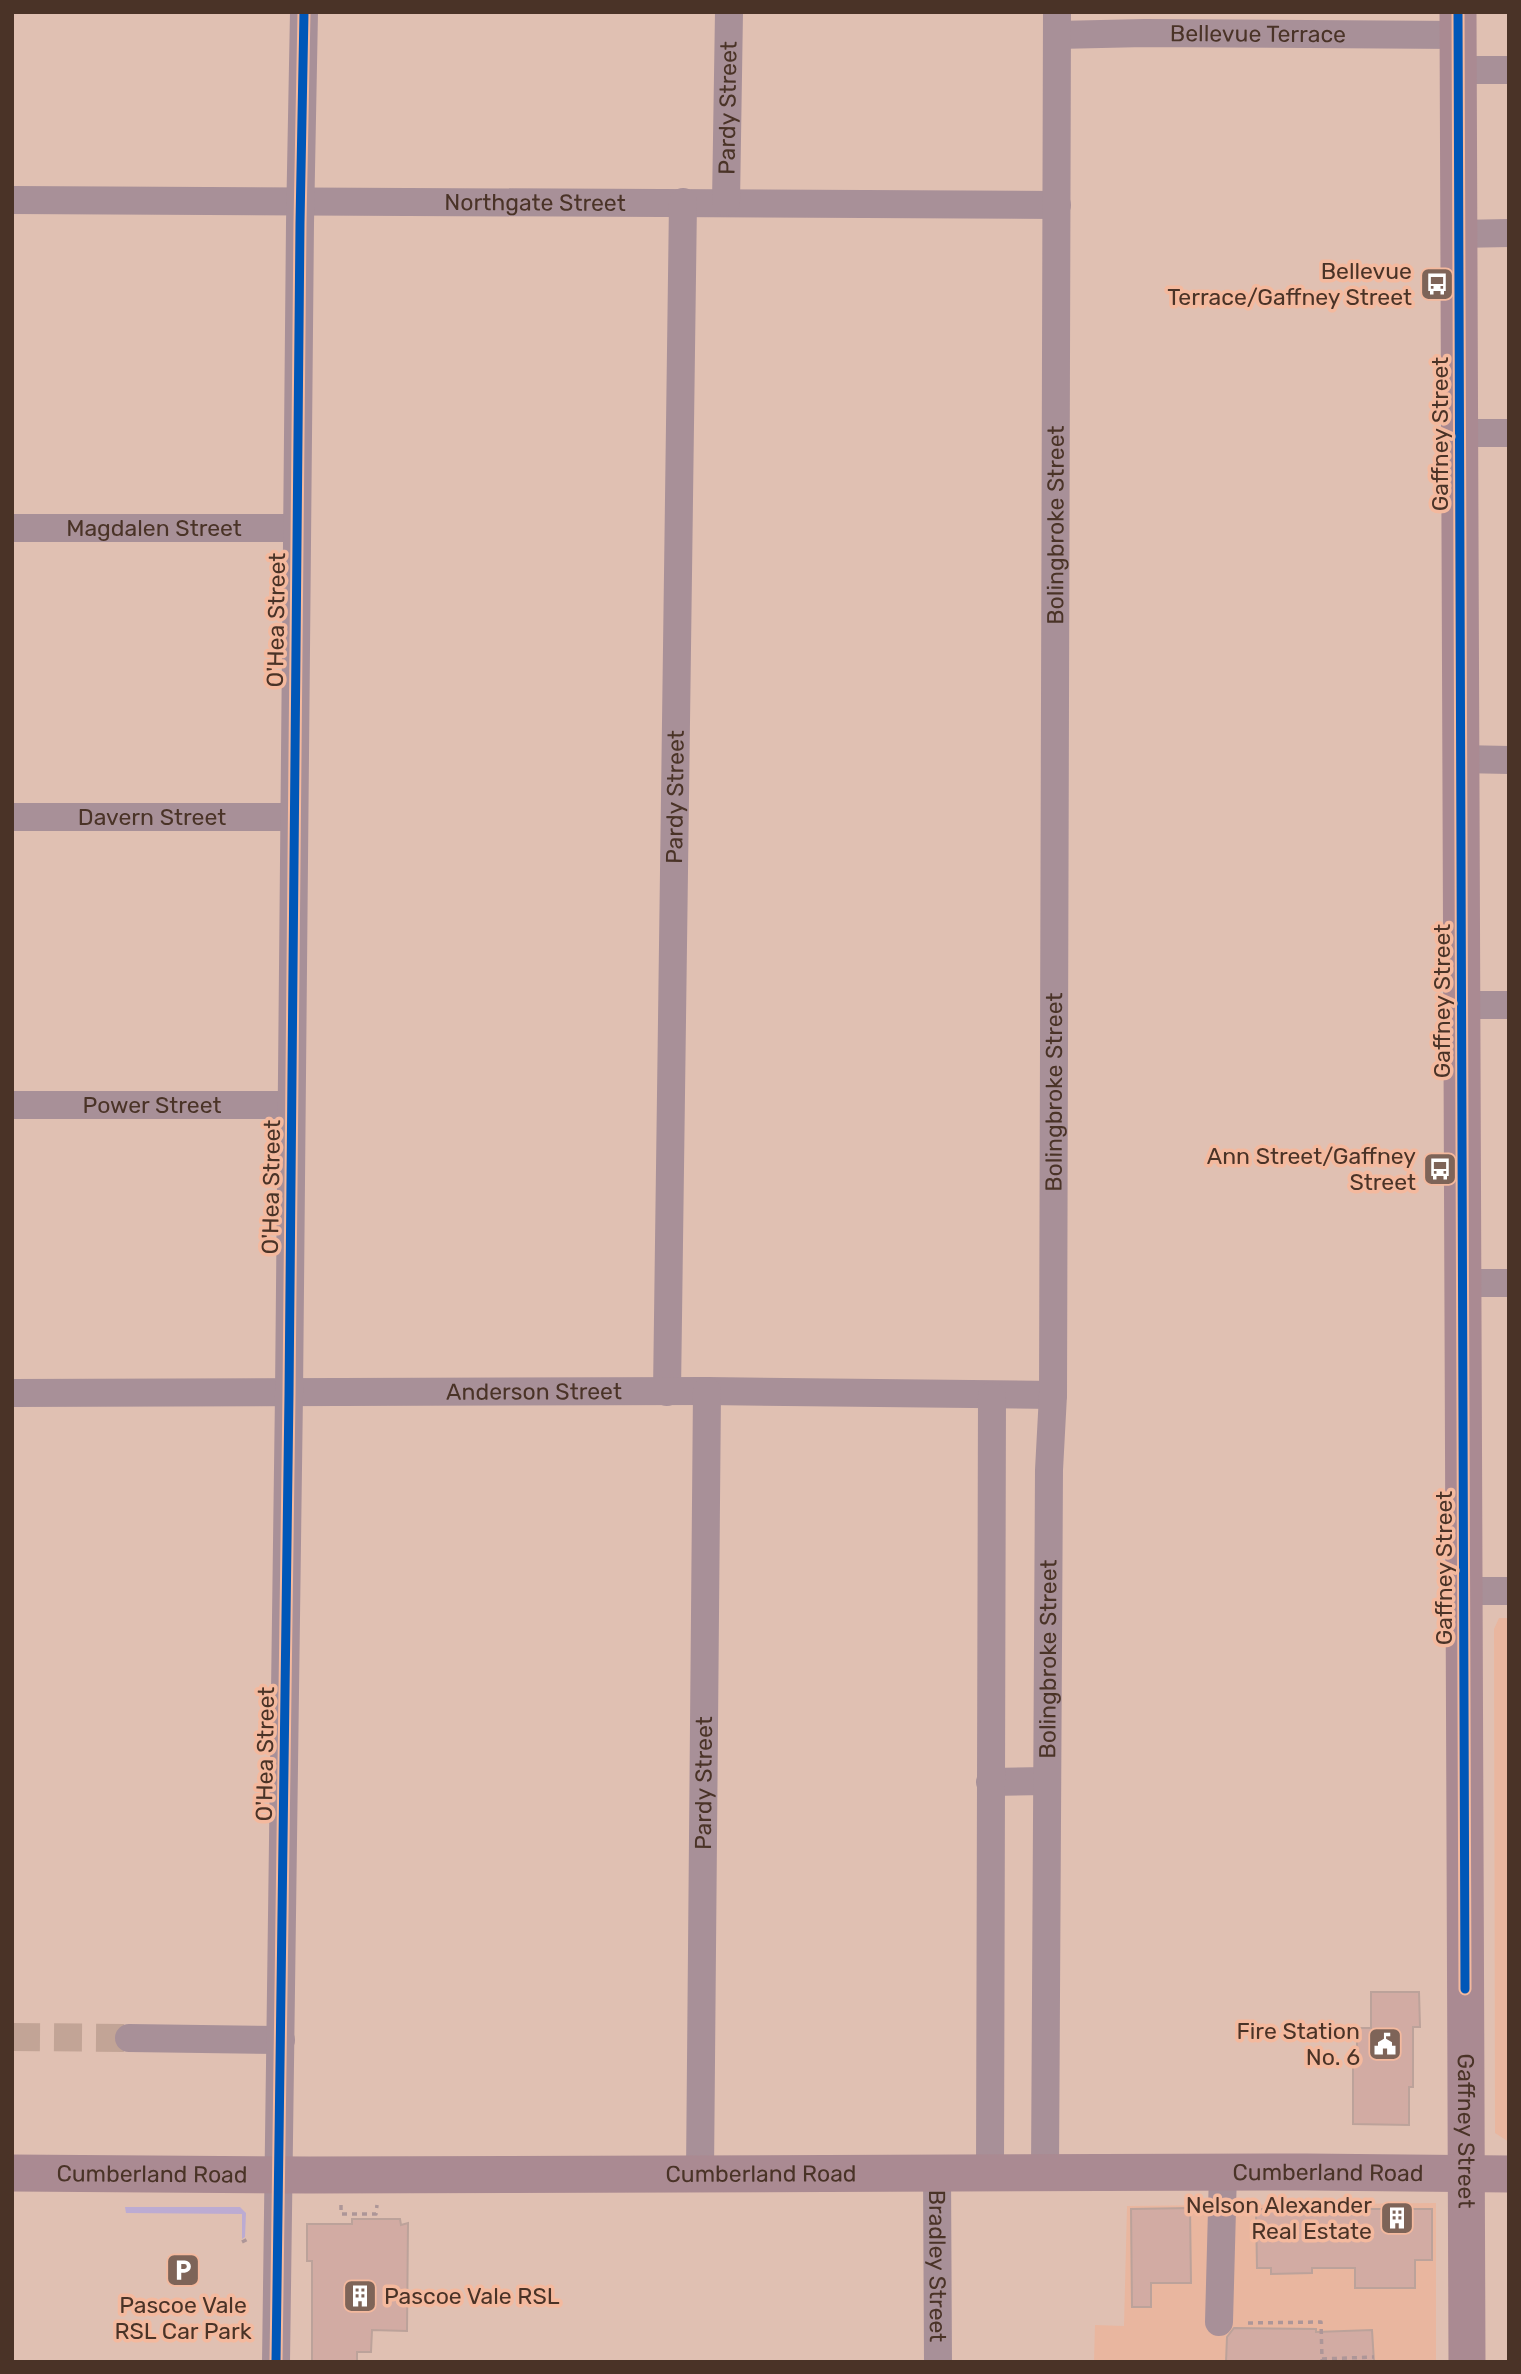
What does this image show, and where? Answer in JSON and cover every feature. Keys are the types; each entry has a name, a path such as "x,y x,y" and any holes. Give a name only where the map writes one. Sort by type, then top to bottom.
{"main road":[{"name":"Gaffney Street","path":"1458,39 1467,2362"},
{"name":"Cumberland Road","path":"12,2173 1509,2174"}],"street":[{"name":"O'Hea Street","path":"276,2362 304,12"},
{"name":"Pardy Street","path":"726,202 729,12"},
{"name":"Bellevue Terrace","path":"1057,24 1145,33 1458,39 1509,70"},
{"name":"Bolingbroke Street","path":"1045,2172 1049,1470 1053,1395 1057,24"},
{"name":"Northgate Street","path":"12,200 1057,205"},
{"name":"Pardy Street","path":"667,1392 683,202"},
{"path":"1458,234 1509,233"},
{"path":"1459,433 1509,433"},
{"name":"Magdalen Street","path":"12,528 296,528"},
{"path":"1460,759 1509,760"},
{"name":"Davern Street","path":"12,817 293,817"},
{"path":"1461,1005 1509,1005"},
{"name":"Power Street","path":"12,1105 291,1104"},
{"path":"1462,1283 1509,1283"},
{"name":"Pardy Street","path":"700,2173 707,1391"},
{"name":"Anderson Street","path":"12,1394 707,1391 1053,1395"},
{"path":"990,2172 992,1396"},
{"path":"1463,1591 1509,1591"},
{"path":"990,1782 1046,1782"},
{"path":"129,2038 281,2040"},
{"name":"Bradley Street","path":"937,2172 938,2362"},
{"path":"1219,2322 1223,2172"}],"path":[{"path":"341,2205 341,2214 365,2217 376,2214 377,2205"},
{"path":"242,2242 248,2239"},
{"path":"1248,2323 1321,2322 1322,2359 1374,2357"}],"shaded area":[{"path":"1499,1618 1509,1618 1509,2142 1495,2133 1494,1629"},
{"path":"1436,2203 1436,2362 1094,2362 1095,2325 1124,2326 1127,2206"},
{"path":"125,2207 240,2207 246,2213 245,2237 242,2239 242,2214 126,2213"}],"building":[{"name":"Fire Station No. 6","path":"1371,1992 1419,1992 1420,2027 1413,2027 1413,2087 1409,2087 1409,2125 1353,2124 1353,2059 1357,2059 1357,2028 1371,2028"},
{"path":"1190,2208 1191,2283 1151,2283 1151,2307 1132,2307 1131,2209"},
{"path":"1256,2209 1432,2209 1432,2260 1415,2260 1415,2288 1355,2288 1355,2268 1312,2268 1312,2273 1271,2274 1271,2268 1257,2268"},
{"name":"Pascoe Vale RSL","path":"352,2219 400,2219 401,2225 408,2223 407,2331 372,2330 371,2352 357,2352 357,2362 312,2362 312,2261 307,2261 307,2224 352,2224"},
{"path":"1234,2328 1316,2329 1316,2332 1372,2330 1374,2362 1226,2362 1227,2337"}],"tunnel":[{"path":"12,2037 129,2038"}],"cycle path":[{"path":"276,2362 304,12"},
{"path":"1458,12 1465,1989"}],"place":[{"name":"Bellevue Terrace/Gaffney Street","path":"1437,284"},
{"name":"Ann Street/Gaffney Street","path":"1440,1169"},
{"name":"Fire Station No. 6","path":"1385,2044"},
{"name":"Nelson Alexander Real Estate","path":"1397,2218"},
{"name":"Pascoe Vale RSL Car Park","path":"183,2270"},
{"name":"Pascoe Vale RSL","path":"360,2296"}]}
